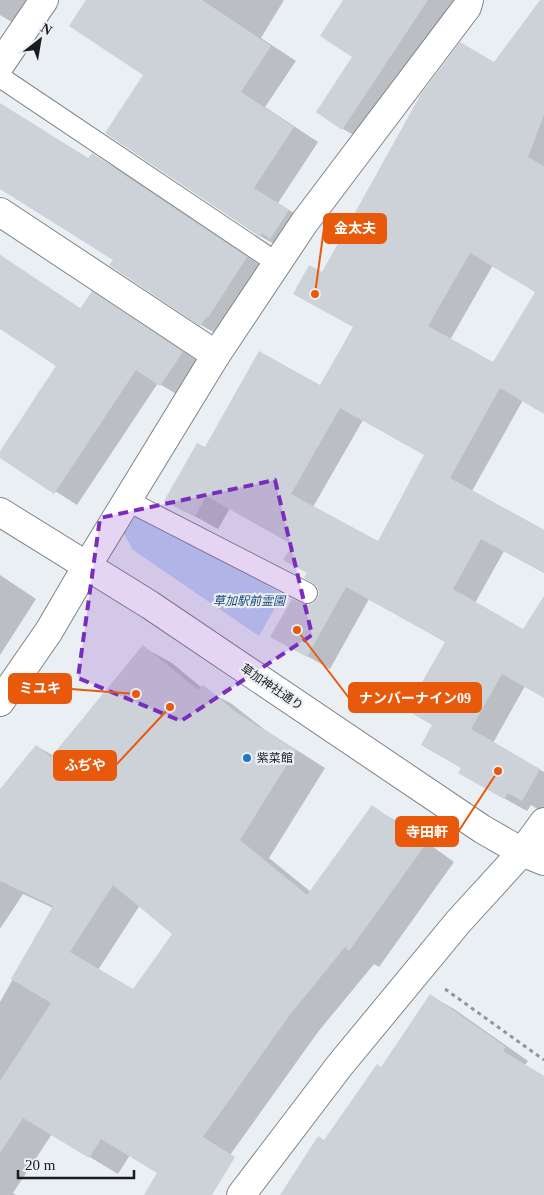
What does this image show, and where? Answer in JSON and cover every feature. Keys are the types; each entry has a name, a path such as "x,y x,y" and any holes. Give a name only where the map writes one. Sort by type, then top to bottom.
{"street":[{"path":"0,65 44,0"},
{"path":"0,702 49,630 126,500 216,355 304,223 467,7 470,0"},
{"path":"0,212 216,355"},
{"name":"草加神社通り","path":"0,512 150,605 482,829 533,856"},
{"path":"241,1195 340,1065 465,915 533,856 544,822"}],"lane":[{"path":"0,77 277,264"},
{"path":"126,500 307,593"}],"path":[{"path":"418,970 544,1060"}],"highlighted area":[{"path":"275,480 312,635 181,721 78,678 100,518"}],"green space":[{"name":"草加駅前霊園","path":"136,516 283,594 259,636 133,550 124,534"}],"building":[{"path":"86,0 202,0 271,46 241,92 294,127 254,188 289,210 270,239 262,233 260,237 105,133 143,75 69,26"},
{"path":"343,0 428,0 342,130 316,112 352,57 320,36"},
{"path":"540,0 544,0 544,115 528,157 544,166 544,414 500,388 450,478 544,530 544,573 481,539 453,589 523,629 544,596 544,698 502,674 471,729 540,769 522,801 508,793 504,799 458,773 461,768 421,745 432,725 406,710 445,642 346,587 307,657 270,637 292,599 307,605 314,603 318,598 317,586 304,578 307,573 283,560 293,545 206,496 195,517 164,501 197,443 205,447 259,351 320,385 353,327 293,294 309,265 322,272 421,94 460,42 494,62","holes":["470,253 535,292 493,362 428,326","340,408 424,455 378,541 291,494"]},
{"path":"0,103 88,158 92,153 247,257 208,318 206,317 200,326 109,265 113,260 0,189"},
{"path":"0,255 80,309 92,291 183,352 160,386 136,370 54,494 0,458 0,451 56,366 0,329"},
{"path":"143,645 198,690 203,685 236,712 296,750 240,840 307,895 372,805 426,844 349,951 345,947 289,1016 203,1137 235,1157 212,1195 144,1195 157,1173 101,1139 89,1158 23,1118 0,1153 0,1081 51,1003 11,979 53,906 0,881 0,789 36,745 51,757","holes":["113,885 172,934 133,989 70,952"]},
{"path":"430,994 506,1047 503,1051 544,1076 544,1195 280,1195 318,1136 324,1140 377,1064 381,1067"}],"place":[{"name":"金太夫","path":"315,294"},
{"name":"ナンバーナイン09","path":"297,630"},
{"name":"ミユキ","path":"136,694"},
{"name":"ふぢや","path":"170,707"},
{"name":"紫菜館","path":"247,758"},
{"name":"寺田軒","path":"498,771"}]}
